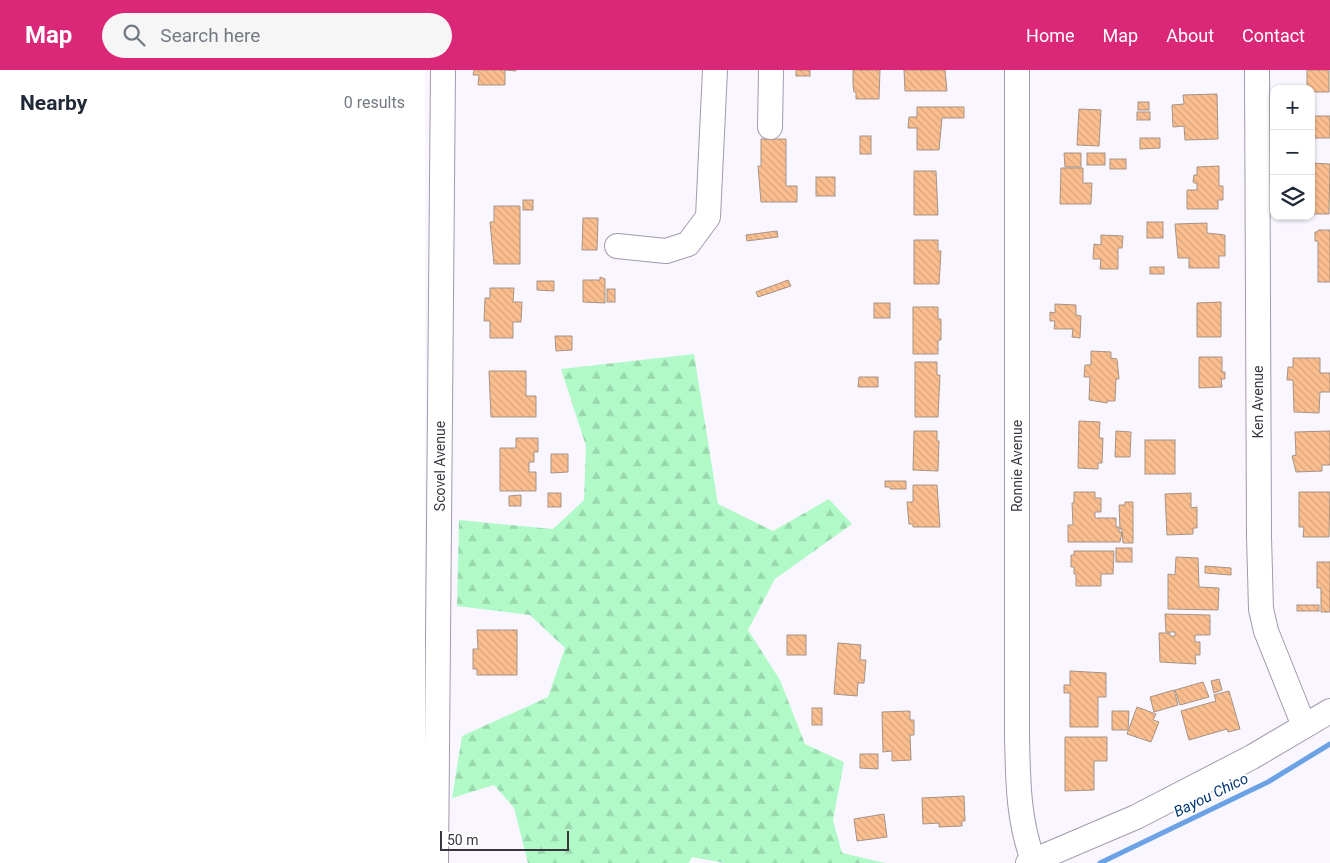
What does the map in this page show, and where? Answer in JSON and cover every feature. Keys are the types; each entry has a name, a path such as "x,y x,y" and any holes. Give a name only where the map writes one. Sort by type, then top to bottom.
{"street":[{"name":"Scovel Avenue","path":"436,863 443,70"},
{"path":"617,246 666,251 688,244 707,217 715,70"},
{"path":"770,127 771,70"},
{"name":"Ronnie Avenue","path":"1017,70 1017,737 1019,800 1030,862"},
{"name":"Ken Avenue","path":"1257,70 1261,609 1266,631 1304,726"},
{"path":"1030,862 1136,817 1253,757 1330,711"}],"green space":[{"path":"694,354 718,504 773,531 829,499 852,524 775,579 748,630 780,680 805,744 844,762 833,820 842,853 885,863 724,863 692,857 689,863 528,863 514,808 494,785 452,798 462,736 548,697 565,648 530,615 457,606 459,520 553,529 584,500 586,446 561,369"}],"building":[{"path":"474,70 505,70 505,85 478,85 479,75 473,75"},
{"path":"796,70 810,70 810,76 796,76"},
{"path":"853,70 880,70 879,99 856,99 853,85"},
{"path":"904,70 945,70 947,91 905,91"},
{"path":"1307,70 1329,70 1329,92 1315,92 1315,85 1307,85"},
{"path":"1217,94 1218,139 1185,140 1184,126 1173,127 1172,105 1184,104 1183,95"},
{"path":"1138,102 1149,102 1149,110 1138,110"},
{"path":"917,107 964,107 964,118 942,118 939,150 917,150 917,128 908,128 909,117 917,117"},
{"path":"1079,109 1101,110 1099,146 1077,145"},
{"path":"1137,112 1150,112 1150,120 1137,120"},
{"path":"1315,116 1330,116 1330,138 1315,138"},
{"path":"860,136 871,136 871,154 860,154"},
{"path":"1140,138 1160,138 1160,148 1140,149"},
{"path":"761,139 786,139 786,186 797,186 797,202 761,202 758,166 761,166"},
{"path":"1064,153 1081,153 1081,167 1065,167"},
{"path":"1087,153 1105,153 1105,165 1087,165"},
{"path":"1110,159 1126,159 1126,169 1110,169"},
{"path":"1315,163 1330,164 1329,214 1315,214"},
{"path":"1219,166 1219,186 1223,186 1223,200 1218,200 1218,209 1187,209 1187,190 1197,190 1197,184 1193,182 1194,175 1197,175 1197,167"},
{"path":"1061,168 1083,168 1083,183 1092,183 1091,204 1060,204"},
{"path":"914,171 936,171 938,215 914,215"},
{"path":"816,177 835,177 835,196 816,196"},
{"path":"523,200 533,200 533,210 523,210"},
{"path":"494,206 520,206 520,264 494,264 490,222 494,222"},
{"path":"583,218 598,218 597,250 582,250"},
{"path":"1147,222 1163,222 1163,238 1147,238"},
{"path":"1207,223 1207,233 1225,235 1225,256 1219,256 1219,268 1189,268 1189,258 1178,258 1175,224"},
{"path":"1318,230 1330,230 1330,282 1318,282 1318,241 1315,241 1315,232 1318,232"},
{"path":"777,231 778,237 747,241 746,235"},
{"path":"1101,235 1123,236 1122,248 1118,248 1118,269 1100,269 1101,259 1093,259 1094,244 1101,245"},
{"path":"914,240 938,240 938,251 941,251 939,284 914,284"},
{"path":"1150,267 1164,267 1164,274 1150,274"},
{"path":"600,277 605,279 605,303 583,302 583,280 600,280"},
{"path":"788,280 791,286 758,297 756,292"},
{"path":"537,281 554,281 554,291 537,290"},
{"path":"490,288 514,288 513,302 522,302 521,322 513,322 513,338 490,338 490,321 484,321 485,298 490,298"},
{"path":"607,289 615,289 615,302 607,302"},
{"path":"1221,302 1221,337 1197,337 1197,303"},
{"path":"874,303 890,303 890,318 874,318"},
{"path":"1055,304 1076,305 1076,315 1081,316 1080,338 1072,337 1073,329 1054,329 1055,321 1050,321 1050,312 1055,313"},
{"path":"913,307 938,307 938,319 941,319 941,340 938,340 938,354 913,354"},
{"path":"555,336 572,336 572,350 556,351"},
{"path":"1091,351 1111,352 1111,358 1117,359 1119,379 1116,379 1115,401 1107,401 1107,403 1089,400 1090,377 1084,377 1085,365 1091,365"},
{"path":"1199,357 1222,357 1222,372 1225,372 1225,379 1221,379 1222,387 1199,388"},
{"path":"1293,358 1320,358 1320,373 1330,373 1330,392 1320,392 1319,413 1294,412 1293,380 1287,380 1288,367 1293,367"},
{"path":"915,362 937,362 937,375 940,375 938,417 915,417"},
{"path":"489,371 526,371 526,396 536,396 536,417 491,417"},
{"path":"859,377 878,377 878,387 858,387"},
{"path":"1079,421 1100,422 1099,438 1103,438 1102,463 1098,463 1098,469 1078,468"},
{"path":"914,431 937,431 937,441 939,441 938,471 913,470"},
{"path":"1116,431 1131,432 1130,457 1115,457"},
{"path":"1330,431 1330,465 1322,465 1322,471 1296,472 1292,456 1296,455 1295,432"},
{"path":"516,438 538,438 538,452 534,452 534,462 529,462 529,472 536,472 536,491 500,491 500,448 516,448"},
{"path":"1145,440 1175,440 1175,474 1145,474"},
{"path":"551,454 568,454 568,472 551,473"},
{"path":"885,481 906,481 906,489 890,489 890,487 885,487"},
{"path":"913,485 937,485 940,527 913,527 913,524 909,524 907,502 913,502"},
{"path":"1074,492 1095,492 1095,498 1101,498 1101,512 1095,512 1095,518 1116,518 1116,527 1119,527 1119,532 1122,532 1120,542 1068,542 1068,525 1073,525 1072,503 1074,503"},
{"path":"1299,492 1330,492 1329,537 1303,537 1304,527 1299,527"},
{"path":"548,493 561,493 561,507 548,507"},
{"path":"1191,493 1191,508 1197,507 1197,528 1193,528 1193,534 1167,535 1165,494"},
{"path":"521,495 521,506 509,506 509,496"},
{"path":"1125,502 1133,502 1133,543 1123,543 1122,529 1120,529 1119,505 1125,505"},
{"path":"1116,548 1132,548 1132,562 1116,562"},
{"path":"1074,551 1114,551 1113,574 1101,574 1101,586 1076,586 1076,574 1074,574 1074,567 1071,567 1071,555 1074,555"},
{"path":"1176,557 1198,558 1199,587 1219,588 1218,610 1168,609 1168,574 1175,575"},
{"path":"1317,562 1330,562 1330,612 1321,612 1321,588 1317,588"},
{"path":"1205,566 1231,568 1231,575 1205,573"},
{"path":"1297,605 1319,605 1319,611 1297,611"},
{"path":"1165,614 1210,615 1210,635 1195,635 1195,642 1200,642 1200,655 1195,655 1196,664 1160,662 1159,633 1170,633 1170,636 1175,636 1175,632 1166,632"},
{"path":"477,630 517,630 517,675 477,675 477,669 473,669 473,649 478,649"},
{"path":"787,635 806,635 806,655 787,655"},
{"path":"838,643 861,645 860,660 866,660 864,683 858,683 857,696 834,694"},
{"path":"1070,671 1106,673 1106,697 1098,697 1098,727 1070,727 1070,693 1064,693 1064,685 1070,685"},
{"path":"1219,679 1222,690 1214,693 1211,681"},
{"path":"1203,682 1209,697 1180,705 1175,690"},
{"path":"1174,690 1178,705 1154,712 1150,697"},
{"path":"1229,691 1240,729 1228,732 1227,729 1189,740 1181,711 1216,701 1214,695"},
{"path":"1137,707 1156,714 1153,720 1159,722 1151,742 1127,734"},
{"path":"812,708 822,708 822,725 812,725"},
{"path":"910,711 910,720 914,720 914,735 910,735 911,760 892,761 892,751 883,752 882,712"},
{"path":"1112,711 1129,711 1128,730 1112,730"},
{"path":"1065,737 1107,737 1107,761 1094,761 1094,790 1065,791"},
{"path":"860,754 878,754 878,769 860,768"},
{"path":"964,796 965,821 962,821 962,826 939,827 939,823 923,824 922,798"},
{"path":"884,814 887,837 857,841 854,819"}],"waterway":[{"name":"Bayou Chico","path":"1100,863 1268,782 1330,744"}]}
